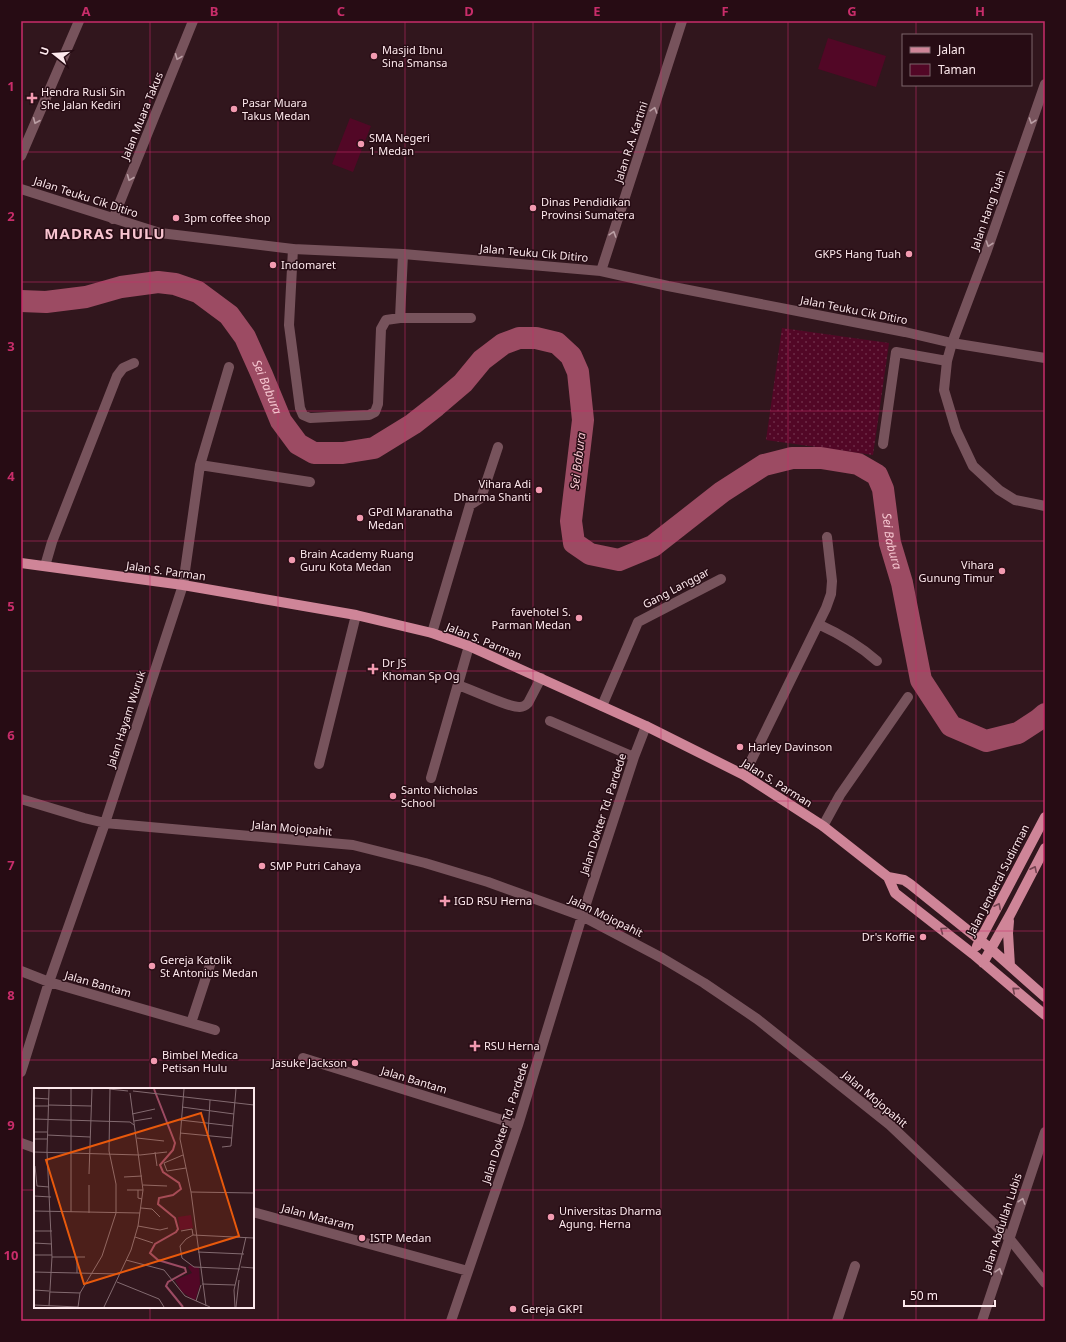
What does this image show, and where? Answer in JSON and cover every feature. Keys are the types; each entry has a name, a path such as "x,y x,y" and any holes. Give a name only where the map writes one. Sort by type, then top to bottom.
{"main road":[{"name":"Jalan S. Parman","path":"21,563 183,585 356,614 432,633 469,646 646,726 744,775 823,826 888,877 904,880 991,949 1045,997"},
{"name":"Jalan Jenderal Sudirman","path":"973,954 1045,817"},
{"path":"982,963 1010,915 1045,848"},
{"name":"Jalan S. Parman","path":"888,877 895,893 973,954 1045,1015"},
{"path":"1010,915 1008,933 1010,966"}],"street":[{"path":"21,156 79,21"},
{"name":"Jalan Muara Takus","path":"113,219 193,21"},
{"name":"Jalan R.A. Kartini","path":"602,271 682,21"},
{"name":"Jalan Hang Tuah","path":"1045,84 986,253 952,343 947,361 944,390 956,430 973,466 999,490 1015,500 1045,506"},
{"name":"Jalan Teuku Cik Ditiro","path":"21,189 160,233 293,249 403,254 602,271 668,286 905,332 952,343 1045,358"},
{"path":"293,249 289,325 300,408 303,414 310,418 369,415 374,412 378,404 381,329 386,320 400,318 471,318"},
{"path":"400,318 403,254"},
{"path":"883,444 896,352 947,361"},
{"path":"45,566 52,542 117,376 122,368 134,363"},
{"name":"Jalan Hayam Wuruk","path":"21,1072 49,982 105,823 183,585 200,465 229,367"},
{"path":"432,633 470,505 481,498 498,447"},
{"path":"200,465 310,482"},
{"path":"744,775 826,608 831,594 832,581 827,537"},
{"name":"Gang Langgar","path":"602,706 638,622 721,578"},
{"path":"319,764 356,614"},
{"path":"818,624 851,640 878,661"},
{"path":"431,778 469,646"},
{"path":"458,685 510,705 521,707 528,703 541,678"},
{"path":"823,826 840,795 908,697"},
{"path":"550,721 634,757"},
{"name":"Jalan Dokter Td. Pardede","path":"451,1321 518,1125 582,916 634,757 646,726"},
{"name":"Jalan Mojopahit","path":"21,799 105,823 353,845 425,863 488,882 582,916 662,958 704,983 757,1019 890,1125 1009,1238 1045,1283"},
{"path":"190,1023 210,964"},
{"name":"Jalan Bantam","path":"21,971 49,982 215,1030"},
{"name":"Jalan Bantam","path":"303,1058 518,1125"},
{"name":"Jalan Abdullah Lubis","path":"982,1321 1045,1132"},
{"path":"21,1143 34,1148"},
{"name":"Jalan Mataram","path":"254,1212 468,1271"},
{"path":"837,1321 855,1266"}],"green space":[{"path":"828,38 886,56 876,87 818,69"},
{"path":"350,118 371,126 353,172 332,164"},
{"path":"782,328 889,343 873,455 766,440"}],"waterway":[{"name":"Sei Babura","path":"21,301 46,302 86,297 121,287 158,282 175,284 198,292 229,315 245,337 281,421 298,444 314,453 343,453 374,448 413,424 436,406 463,383 482,360 503,344 519,338 536,338 557,343 571,356 578,372 583,420 571,521 574,543 590,554 619,560 653,546 722,492 764,465 792,458 821,458 858,464 877,475 883,489 890,543 902,583 921,680 951,726 986,741 1018,733 1045,714"}],"place":[{"name":"Masjid Ibnu Sina Smansa","path":"374,56"},
{"name":"Hendra Rusli Sin She Jalan Kediri","path":"32,98"},
{"name":"Pasar Muara Takus Medan","path":"234,109"},
{"name":"SMA Negeri 1 Medan","path":"361,144"},
{"name":"Dinas Pendidikan Provinsi Sumatera","path":"533,208"},
{"name":"3pm coffee shop","path":"176,218"},
{"name":"GKPS Hang Tuah","path":"909,254"},
{"name":"Indomaret","path":"273,265"},
{"name":"Vihara Adi Dharma Shanti","path":"539,490"},
{"name":"GPdI Maranatha Medan","path":"360,518"},
{"name":"Brain Academy Ruang Guru Kota Medan","path":"292,560"},
{"name":"Vihara Gunung Timur","path":"1002,571"},
{"name":"favehotel S. Parman Medan","path":"579,618"},
{"name":"Dr JS Khoman Sp Og","path":"373,669"},
{"name":"Harley Davinson","path":"740,747"},
{"name":"Santo Nicholas School","path":"393,796"},
{"name":"SMP Putri Cahaya","path":"262,866"},
{"name":"IGD RSU Herna","path":"445,901"},
{"name":"Dr's Koffie","path":"923,937"},
{"name":"Gereja Katolik St Antonius Medan","path":"152,966"},
{"name":"RSU Herna","path":"475,1046"},
{"name":"Bimbel Medica Petisan Hulu","path":"154,1061"},
{"name":"Jasuke Jackson","path":"355,1063"},
{"name":"Universitas Dharma Agung. Herna","path":"551,1217"},
{"name":"ISTP Medan","path":"362,1238"},
{"name":"Gereja GKPI","path":"513,1309"}],"district":[{"name":"MADRAS HULU","path":"105,234"}]}
